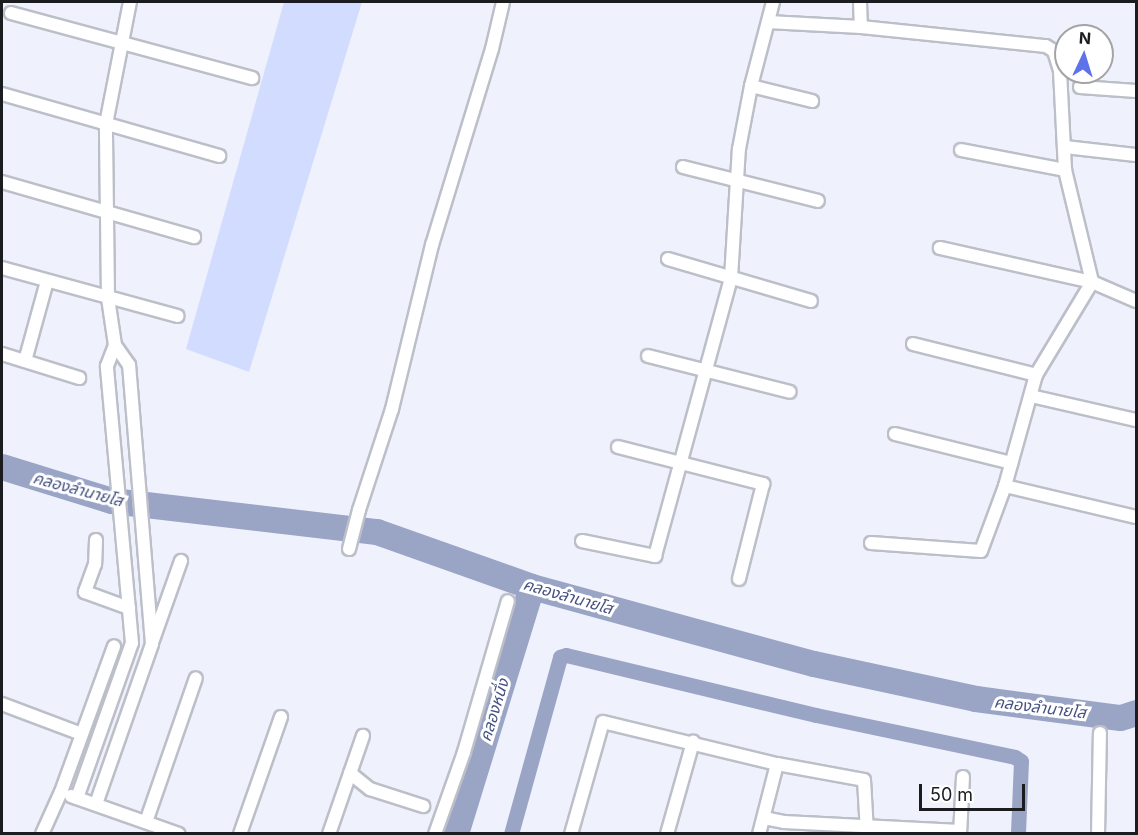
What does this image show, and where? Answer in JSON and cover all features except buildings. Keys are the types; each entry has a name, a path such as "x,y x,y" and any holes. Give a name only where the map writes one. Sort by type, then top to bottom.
{"street":[{"path":"130,2 106,124 108,298 115,345 129,365 152,644"},
{"path":"349,549 358,510 392,410 432,246 492,49 503,2"},
{"path":"582,541 655,556 731,278 740,149 751,86 773,2"},
{"path":"860,2 861,27"},
{"path":"10,13 122,41 252,78"},
{"path":"768,22 861,27 1046,46 1054,51 1059,60 1065,170 1092,282 1036,375 1005,486 981,551 871,543"},
{"path":"751,86 812,101"},
{"path":"1080,87 1137,91"},
{"path":"2,94 219,156"},
{"path":"1065,147 1137,155"},
{"path":"961,150 1065,170"},
{"path":"683,167 818,201"},
{"path":"2,182 194,237"},
{"path":"940,248 1092,282 1137,302"},
{"path":"668,259 811,301"},
{"path":"2,267 178,316"},
{"path":"25,361 47,281"},
{"path":"913,344 1036,375"},
{"path":"77,798 132,643 107,366 115,345"},
{"path":"2,354 79,378"},
{"path":"648,356 790,393"},
{"path":"1030,396 1137,420"},
{"path":"896,434 1011,463"},
{"path":"618,447 763,484 739,579"},
{"path":"1005,486 1137,517"},
{"path":"96,540 95,564 85,592 129,608"},
{"path":"96,804 181,561"},
{"path":"435,834 465,752 508,601"},
{"path":"131,625 150,622"},
{"path":"42,834 61,792 114,646"},
{"path":"146,822 196,678"},
{"path":"2,704 82,734"},
{"path":"240,834 281,717"},
{"path":"571,834 603,722 777,764 864,780 867,830"},
{"path":"1098,834 1100,733"},
{"path":"329,834 363,736"},
{"path":"667,834 693,742"},
{"path":"759,834 777,764"},
{"path":"350,773 370,789 423,806"},
{"path":"764,818 867,830 960,832 963,777"},
{"path":"61,792 179,834"}],"shaded area":[{"path":"284,2 362,2 249,372 186,349"}],"waterway":[{"name":"คลองลำนายโส","path":"2,467 112,501 377,532 532,587 814,664 976,699 1121,718 1136,713"},
{"name":"คลองหนึ่ง","path":"456,834 532,587"},
{"path":"511,834 560,657 566,655 816,715 1015,757 1021,761 1018,834"}]}
